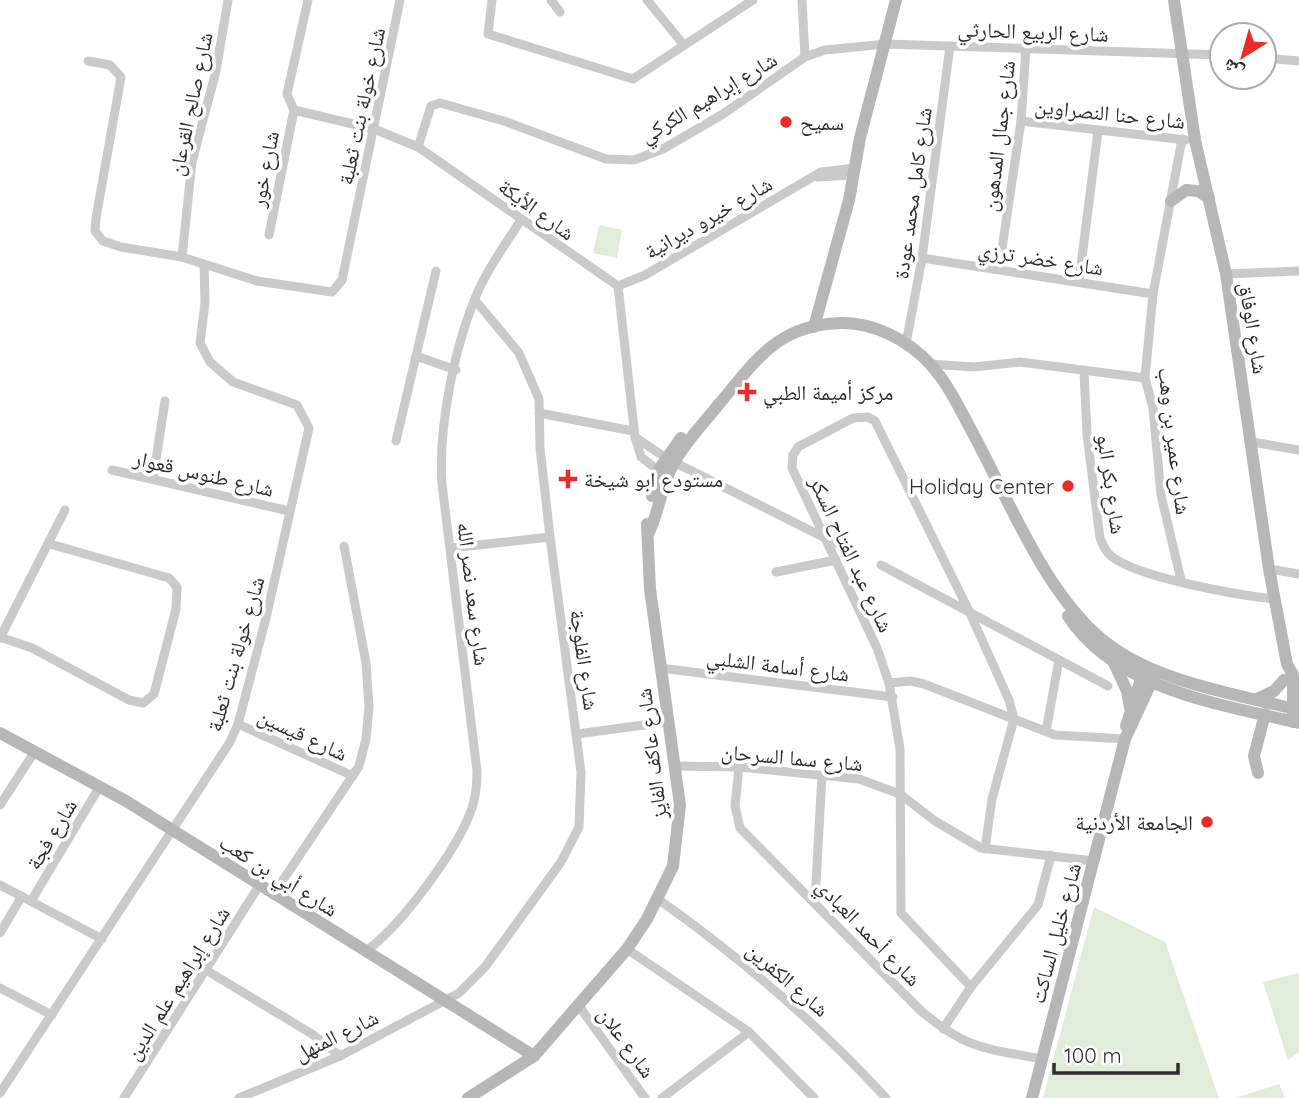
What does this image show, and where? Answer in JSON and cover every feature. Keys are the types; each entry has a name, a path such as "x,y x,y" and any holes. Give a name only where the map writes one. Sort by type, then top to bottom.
{"street":[{"name":"شارع صالح القرعان","path":"182,257 192,162 216,71 228,0"},
{"name":"شارع خور","path":"269,236 294,110 287,94 308,0"},
{"name":"شارع خولة بنت ثعلبة","path":"88,61 110,65 121,77 95,231 103,241 182,257 257,281 334,291 342,280 400,0"},
{"path":"492,0 488,34 628,79 641,76 682,44 748,1"},
{"path":"551,0 560,12"},
{"path":"647,0 682,44"},
{"path":"802,0 805,57"},
{"path":"814,327 896,0"},
{"name":"شارع الوفاق","path":"1174,0 1189,140 1209,198 1226,274 1269,569 1291,676 1293,715"},
{"name":"شارع إبراهيم الكركي","path":"418,147 431,106 440,103 504,121 606,159 634,160 663,149 723,114 805,57 825,50 886,44"},
{"name":"شارع الربيع الحارثي","path":"886,44 1208,54"},
{"name":"شارع كامل محمد عودة","path":"906,344 922,258 950,46"},
{"name":"شارع جمال المدهون","path":"999,269 1021,121 1026,48"},
{"path":"1278,59 1299,61"},
{"name":"شارع الأيكة","path":"294,110 374,129 418,147 618,286"},
{"name":"شارع حنا النصراوين","path":"1021,121 1189,140"},
{"path":"1079,281 1098,131"},
{"name":"شارع عمير بن وهب","path":"1181,580 1161,495 1153,401 1145,378 1153,294 1171,201 1189,140"},
{"name":"شارع خيرو ديرانية","path":"618,286 645,275 821,172 851,171"},
{"path":"1171,201 1186,190 1198,191 1209,198"},
{"name":"شارع سعد نصر الله","path":"366,951 381,939 412,903 459,836 475,800 477,771 440,451 444,416 475,300 488,271 521,220"},
{"name":"شارع خضر ترزي","path":"922,258 1153,294"},
{"name":"شارع خولة بنت ثعلبة","path":"0,1093 222,755 238,724 266,618 289,511 307,444 308,421 297,405 233,382 210,362 200,343 205,303 204,265"},
{"path":"396,441 436,271"},
{"path":"1226,274 1299,271"},
{"path":"618,286 634,434 641,457 663,474"},
{"name":"شارع الفلوجة","path":"447,1000 485,967 572,845 579,827 582,801 577,734 550,537 537,391 527,368 505,334 475,300"},
{"name":"شارع عاكف الفايز","path":"467,1098 534,1056 626,948 658,899 677,851 680,804 650,589 647,523 670,460 717,395 734,383 772,345 792,334 830,324 860,325 884,332 906,344 930,363 966,419 1063,599 1099,638 1148,676 1256,699 1293,715"},
{"path":"416,356 456,370"},
{"path":"930,363 974,367 1020,362 1145,378"},
{"name":"شارع بكر البو","path":"1084,372 1087,434 1103,545 1113,557 1126,564 1211,589 1274,599"},
{"path":"153,479 165,401"},
{"path":"539,413 634,434 670,460 824,535 855,554"},
{"name":"شارع عبد الفتاح السكر","path":"971,987 901,913 900,749 890,683 877,648 792,468 795,451 853,418 872,418 969,611 1004,688 1014,719"},
{"path":"1252,442 1299,450"},
{"name":"شارع طنوس قعوار","path":"112,470 289,511"},
{"path":"50,544 169,578 176,584 176,609 154,694 143,703 129,701 32,648 0,638 65,510"},
{"path":"451,548 550,537"},
{"path":"273,895 353,776 366,739 369,707 365,652 344,546"},
{"path":"776,572 836,560"},
{"path":"881,565 1108,686"},
{"path":"1269,569 1299,574"},
{"name":"شارع عاكف الفايز","path":"1063,599 1065,610 1080,633 1114,663 1265,714 1293,715"},
{"path":"1046,731 1059,660"},
{"path":"1114,663 1127,691 1130,710"},
{"name":"شارع أسامة الشلبي","path":"660,668 893,697"},
{"name":"شارع خليل الساكت","path":"1126,738 1130,710 1148,676"},
{"name":"شارع خليل الساكت","path":"1032,1098 1126,738 1148,676"},
{"path":"1256,699 1274,691 1291,676"},
{"path":"890,683 911,681 924,684 1046,731 1073,738 1126,738"},
{"path":"1258,773 1254,756 1265,714"},
{"path":"985,849 992,799 1014,719"},
{"path":"577,734 667,722"},
{"name":"شارع قيسين","path":"238,724 353,776"},
{"name":"شارع أبي بن كعب","path":"0,733 100,786 534,1056"},
{"path":"0,805 35,751"},
{"name":"شارع سما السرحان","path":"676,766 738,767 859,779 900,794 935,821 985,849 1094,860"},
{"name":"شارع أحمد العبادي","path":"738,767 735,806 740,828 921,1011 943,1028 986,1050 1041,1059"},
{"path":"815,901 822,775"},
{"name":"شارع فجة","path":"32,901 100,786"},
{"path":"943,1028 971,987 1038,905 1051,855"},
{"path":"0,885 102,939"},
{"name":"شارع إبراهيم علم الدين","path":"124,1098 259,886"},
{"path":"0,933 22,896"},
{"name":"شارع الكفرين","path":"658,899 710,936 789,1001 886,1098"},
{"path":"626,948 749,1032 814,1098"},
{"path":"206,970 312,1034 340,1056"},
{"path":"0,988 52,1015"},
{"name":"شارع المنهل","path":"239,1098 340,1056 447,1000"},
{"name":"شارع علان","path":"579,1006 646,1098"},
{"path":"662,1098 749,1032"}],"green space":[{"path":"599,225 622,230 617,258 593,253"},
{"path":"1094,907 1165,942 1219,1098 1043,1098"},
{"path":"1299,973 1299,1052 1288,1060 1263,982"},
{"path":"1279,1084 1285,1098 1235,1098"}],"place":[{"name":"سميح","path":"786,122"},
{"name":"مركز أميمة الطبي","path":"747,392"},
{"name":"مستودع ابو شيخة","path":"568,479"},
{"name":"Holiday Center","path":"1068,486"},
{"name":"الجامعة الأردنية","path":"1207,822"}]}
